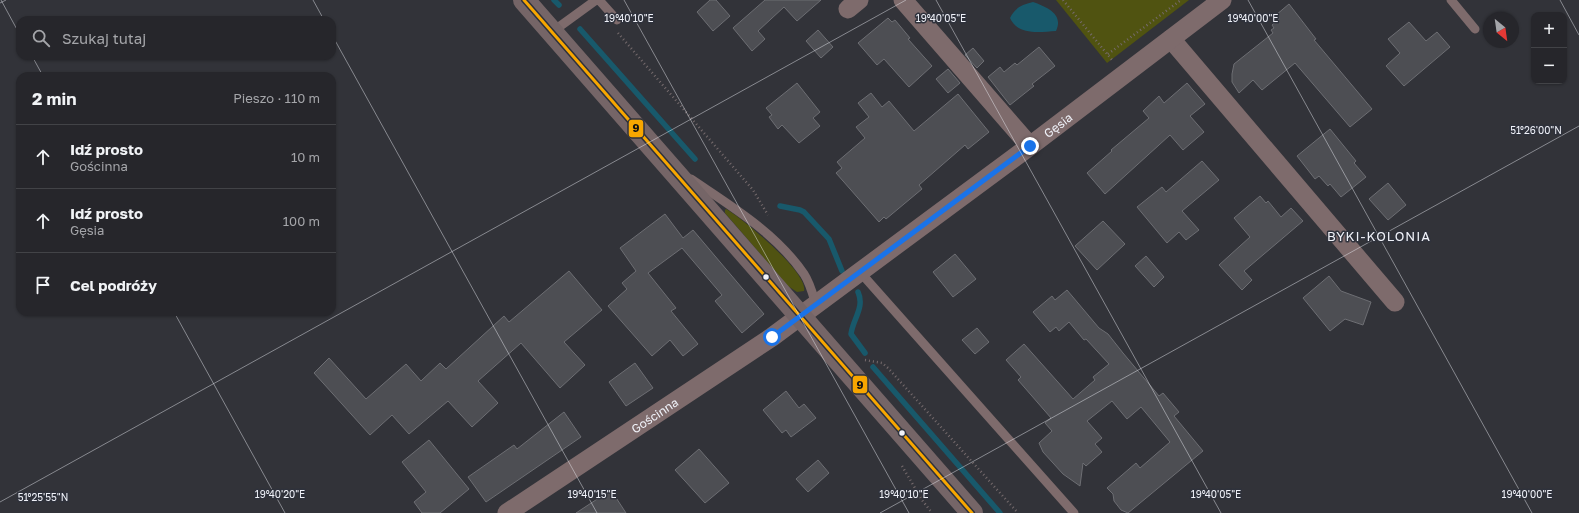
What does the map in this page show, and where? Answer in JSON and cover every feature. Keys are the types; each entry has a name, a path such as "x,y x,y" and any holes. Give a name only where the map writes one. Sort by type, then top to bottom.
{"main road":[{"path":"524,0 665,161 808,311 972,513"}],"street":[{"path":"903,0 1030,146"},
{"name":"Gęsia","path":"808,311 1030,146 1222,0"},
{"path":"1171,39 1395,302"},
{"name":"Gościnna","path":"507,513 808,311"}],"lane":[{"path":"552,32 597,0 617,20"},
{"path":"1451,0 1475,28"},
{"path":"665,161 740,212 772,238 804,275 808,311"},
{"path":"860,272 1074,513"}],"path":[{"path":"1063,0 1124,74"},
{"path":"1108,54 1181,0"},
{"path":"617,20 619,35 753,190 771,220"},
{"path":"859,359 882,362 1018,513"}],"shaded area":[{"path":"1056,0 1189,0 1107,63"},
{"path":"726,209 759,234 786,260 803,283 804,291 797,292 788,286 725,213"}],"water":[{"path":"1033,2 1044,6 1053,12 1058,20 1056,31 1030,32 1018,28 1014,24 1010,18 1016,9"}],"building":[{"path":"710,0 716,0 730,16 713,31 697,12"},
{"path":"765,0 821,0 797,21 784,7 758,31 765,39 752,51 733,28"},
{"path":"1289,4 1316,39 1314,40 1372,109 1350,127 1295,63 1262,90 1253,80 1239,93 1232,82 1234,64 1273,33 1271,30 1274,28 1272,25 1279,19 1276,15"},
{"path":"888,18 892,22 895,20 910,38 908,39 932,66 909,87 884,59 877,65 858,43"},
{"path":"1409,22 1426,41 1437,32 1450,47 1404,86 1386,66 1400,53 1388,39"},
{"path":"818,30 833,47 821,58 806,41"},
{"path":"1039,47 1055,66 1032,84 1034,86 1010,105 988,77 1000,67 1004,72 1015,63 1017,65"},
{"path":"973,48 984,61 977,68 965,55"},
{"path":"948,69 960,83 948,93 936,79"},
{"path":"797,83 820,112 813,118 820,126 799,143 782,125 778,129 769,117 772,115 766,108"},
{"path":"1187,83 1205,104 1190,116 1204,132 1183,150 1170,135 1105,194 1087,173 1112,151 1111,150 1149,118 1143,111 1159,96 1164,103"},
{"path":"871,93 882,107 889,101 914,131 958,94 989,132 968,149 965,145 919,185 922,189 886,219 884,217 879,222 836,173 842,168 837,162 865,138 856,127 869,117 858,103"},
{"path":"1330,129 1356,161 1354,163 1366,177 1341,197 1330,184 1328,186 1319,176 1315,179 1297,156"},
{"path":"1202,161 1219,180 1182,211 1199,230 1186,240 1179,232 1167,243 1137,207 1162,187 1166,192"},
{"path":"1388,183 1406,205 1388,220 1369,199"},
{"path":"1260,196 1266,203 1268,201 1281,217 1291,208 1303,221 1244,271 1252,280 1242,290 1219,265 1250,237 1234,218"},
{"path":"665,214 683,238 693,230 764,314 742,333 715,301 722,295 682,248 648,273 676,308 671,311 698,344 683,356 670,340 652,356 608,306 627,289 622,283 636,271 620,248"},
{"path":"1103,221 1125,244 1097,270 1075,246"},
{"path":"955,254 976,279 953,297 933,272"},
{"path":"1146,256 1164,277 1154,287 1135,266"},
{"path":"569,271 602,310 564,342 585,365 560,388 521,343 478,381 498,403 472,427 448,401 409,434 392,415 370,435 314,373 329,358 366,399 406,364 421,381 440,363 446,369 504,316 509,322"},
{"path":"1329,276 1341,291 1371,302 1363,325 1345,319 1330,331 1303,298"},
{"path":"1067,290 1099,328 1108,334 1159,396 1163,393 1179,412 1174,416 1203,451 1128,513 1121,510 1114,501 1113,494 1107,488 1136,463 1140,468 1170,442 1141,407 1127,419 1112,401 1087,421 1102,438 1095,444 1102,452 1086,466 1083,463 1080,486 1063,474 1043,452 1039,443 1052,431 1045,423 1051,418 1018,380 1021,377 1006,360 1024,344 1073,399 1095,380 1093,377 1109,364 1086,339 1084,340 1069,322 1059,331 1056,327 1050,332 1033,312 1052,296 1055,300"},
{"path":"977,328 989,342 975,354 962,340"},
{"path":"635,363 653,388 626,406 609,382"},
{"path":"786,391 799,408 804,404 816,418 791,437 786,430 782,433 763,410"},
{"path":"564,412 581,437 486,502 468,477 514,445 517,449"},
{"path":"429,440 469,489 440,513 422,513 414,502 426,492 402,462"},
{"path":"699,449 729,483 705,503 675,470"},
{"path":"818,460 829,473 808,492 796,479"},
{"path":"611,490 626,513 576,513"}],"waterway":[{"path":"554,0 559,5"},
{"path":"580,29 695,159"},
{"path":"780,206 804,212 829,239 842,271"},
{"path":"858,292 860,303 851,334 865,353"},
{"path":"873,367 1000,513"}],"transit line":[{"name":"9","path":"524,0 972,513"}],"district":[{"name":"BYKI-KOLONIA","path":"1379,236"}],"route":[{"path":"772,337 816,306 1030,146"}]}
